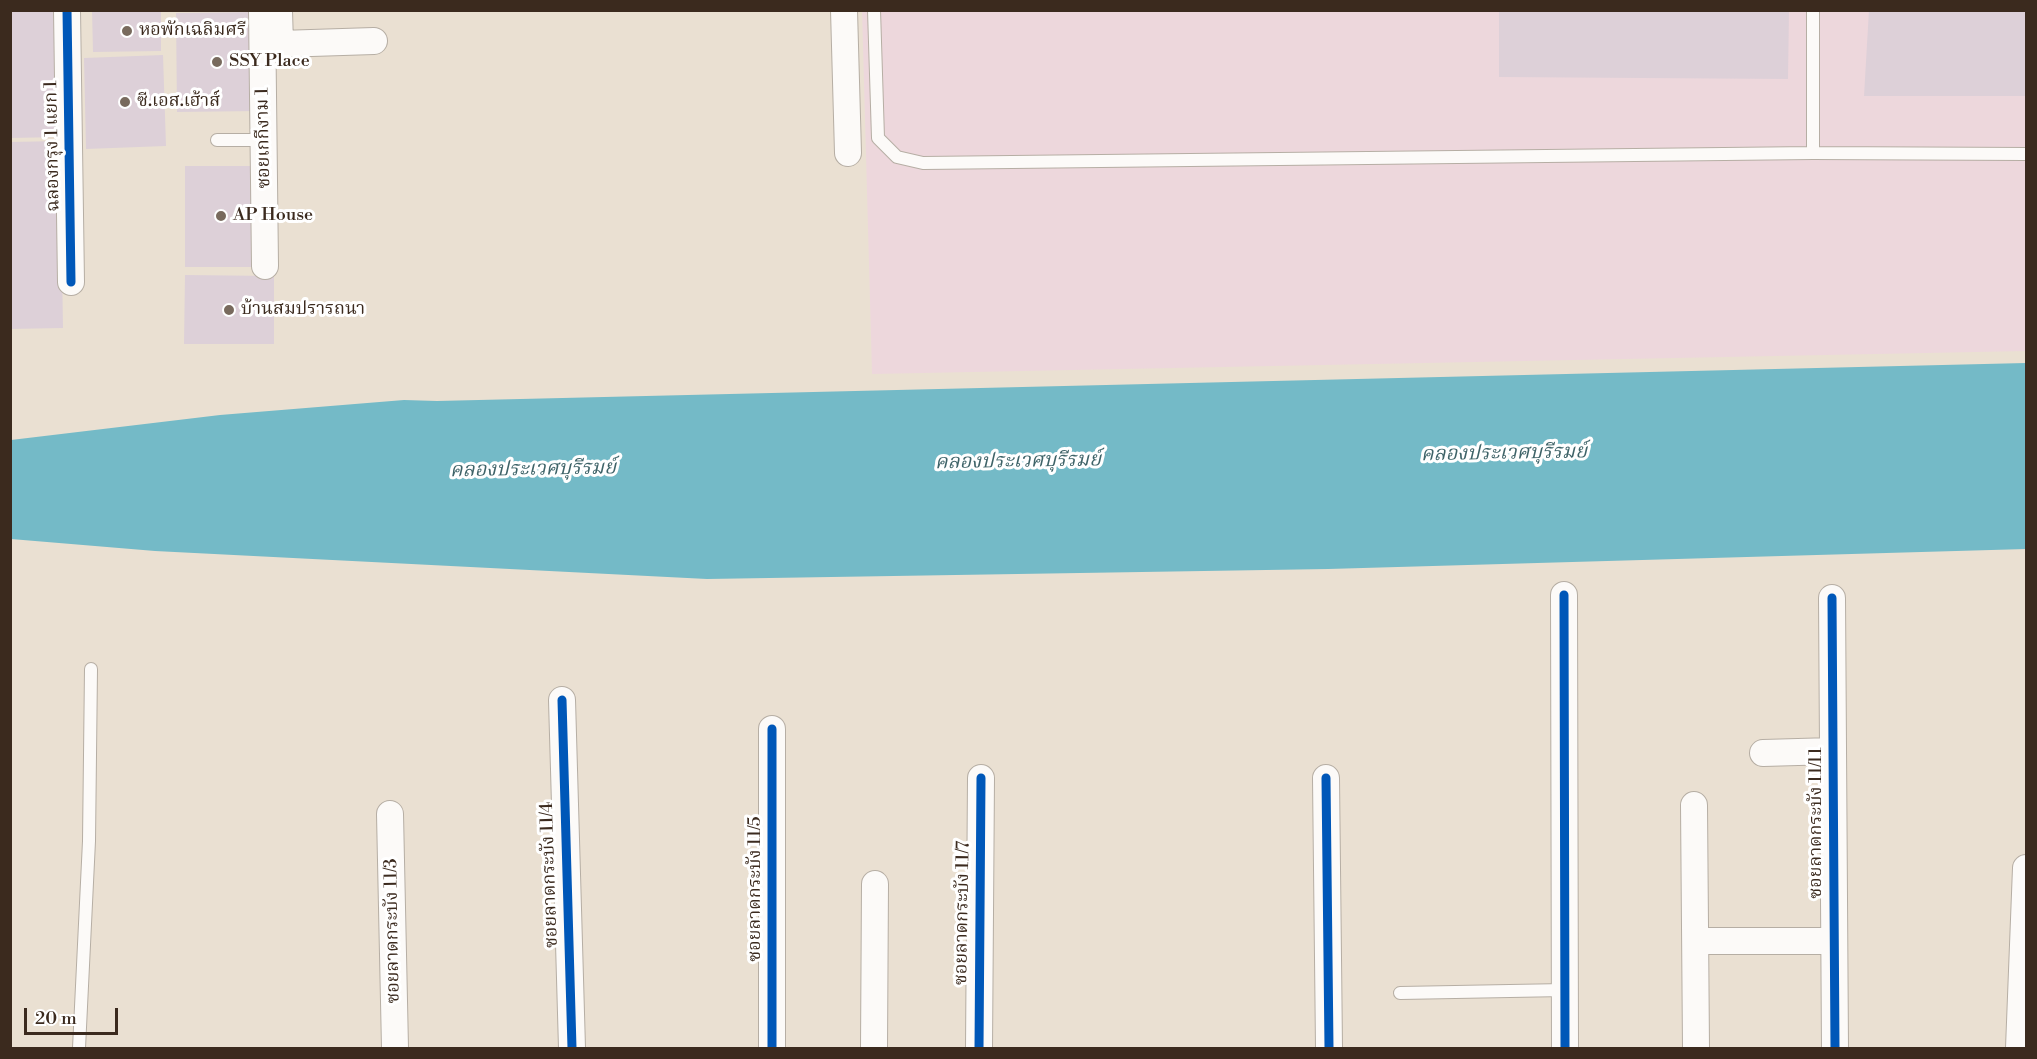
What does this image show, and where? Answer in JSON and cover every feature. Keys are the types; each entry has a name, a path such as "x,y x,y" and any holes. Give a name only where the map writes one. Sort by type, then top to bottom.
{"street":[{"name":"ฉลองกรุง 1 แยก 1","path":"67,10 70,151 76,273"},
{"name":"ซอยเกกีงาม 1","path":"262,10 265,266"},
{"path":"279,10 279,44 374,41"},
{"path":"843,10 848,153"},
{"path":"1564,595 1565,1048"},
{"name":"ซอยลาดกระบัง 11/11","path":"1832,598 1835,1048"},
{"name":"ซอยลาดกระบัง 11/4","path":"562,700 572,1048"},
{"name":"ซอยลาดกระบัง 11/5","path":"772,729 772,1048"},
{"path":"1763,753 1833,751"},
{"name":"ซอยลาดกระบัง 11/7","path":"979,1048 981,778"},
{"path":"1326,778 1329,1048"},
{"path":"1694,805 1696,1048"},
{"name":"ซอยลาดกระบัง 11/3","path":"390,814 395,1048"},
{"path":"2019,1048 2026,868"},
{"path":"874,1048 875,884"},
{"path":"1696,941 1834,941"}],"lane":[{"path":"874,10 878,138 897,157 923,164 1813,153 2026,154"},
{"path":"1813,10 1813,153"},
{"path":"217,140 264,140"},
{"path":"79,1048 89,842 91,669"},
{"path":"1400,993 1565,990"}],"shaded area":[{"path":"862,11 2026,11 2026,351 872,374"}],"water":[{"name":"คลองประเวศบุรีรมย์","path":"2026,363 2026,549 1328,569 707,579 155,551 11,539 11,440 220,415 404,400"}],"building":[{"path":"10,10 59,10 61,137 10,138"},
{"name":"หอพักเฉลิมศรี","path":"92,10 161,10 161,51 93,52"},
{"path":"1499,10 1789,10 1788,79 1499,77"},
{"path":"1869,10 2026,10 2026,96 1864,96"},
{"name":"SSY Place","path":"257,12 258,111 177,112 176,13"},
{"name":"ซี.เอส.เฮ้าส์","path":"163,55 166,146 86,149 84,58"},
{"path":"60,141 63,328 10,329 10,142"},
{"name":"AP House","path":"185,166 257,166 256,267 185,267"},
{"name":"บ้านสมปรารถนา","path":"185,275 274,276 274,344 184,344"}],"cycle path":[{"path":"67,10 71,282"},
{"path":"1564,595 1565,1048"},
{"path":"1832,598 1835,1048"},
{"path":"562,700 572,1048"},
{"path":"772,729 772,1048"},
{"path":"979,1048 981,778"},
{"path":"1326,778 1329,1048"}],"place":[{"name":"หอพักเฉลิมศรี","path":"127,31"},
{"name":"SSY Place","path":"217,62"},
{"name":"ซี.เอส.เฮ้าส์","path":"125,102"},
{"name":"AP House","path":"221,216"},
{"name":"บ้านสมปรารถนา","path":"229,310"}]}
